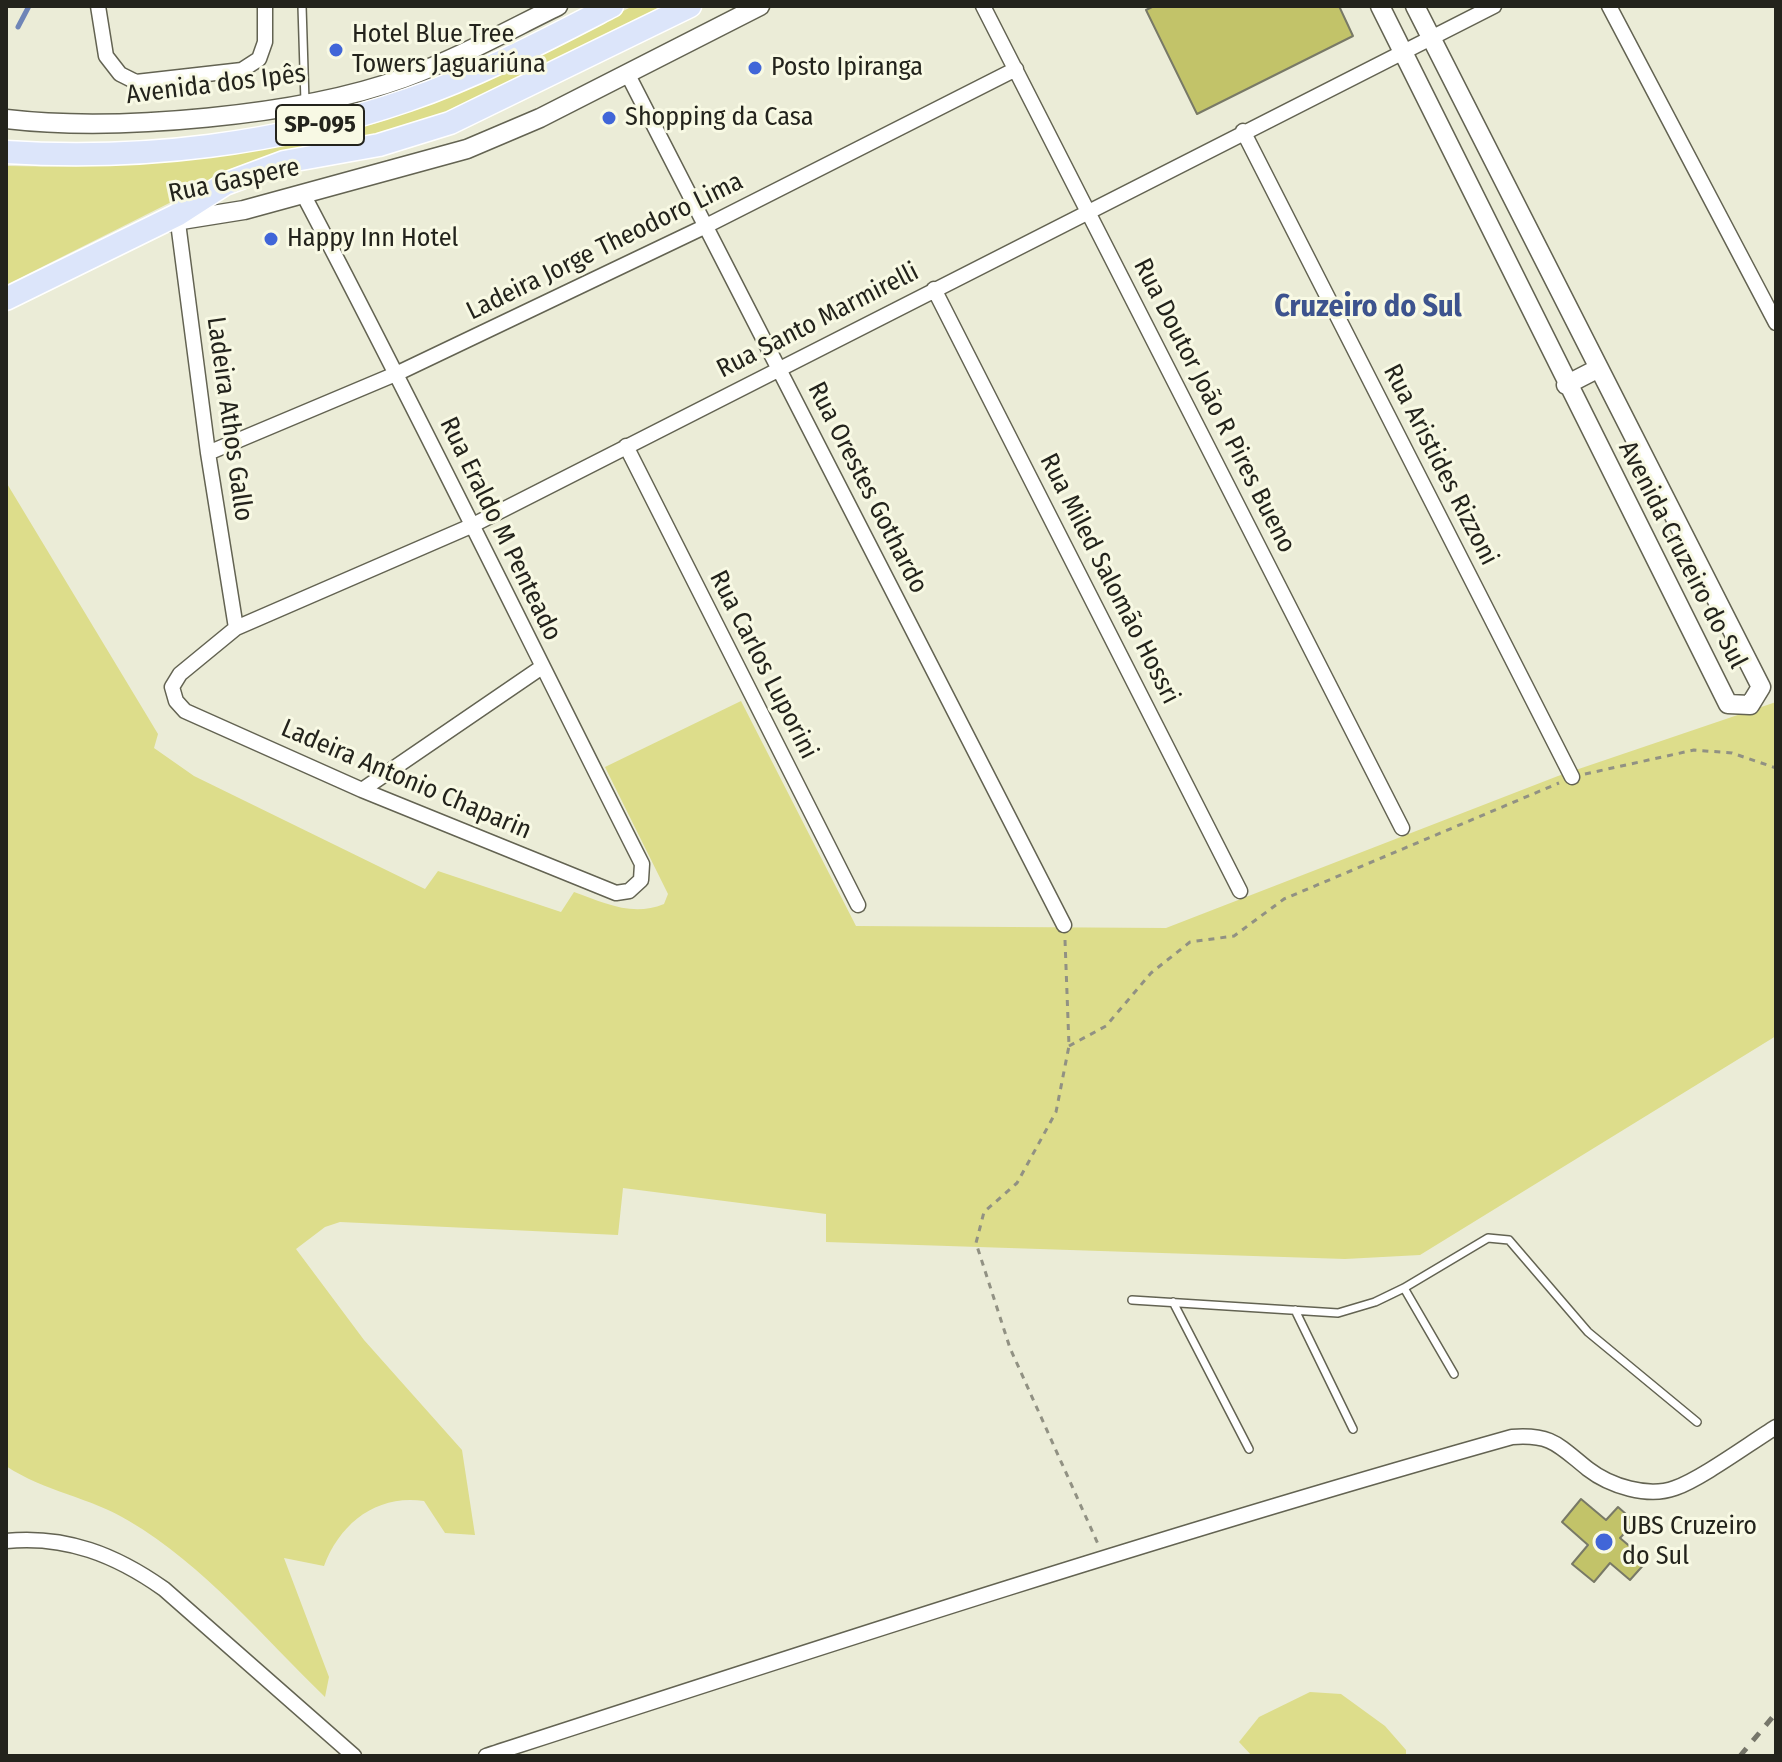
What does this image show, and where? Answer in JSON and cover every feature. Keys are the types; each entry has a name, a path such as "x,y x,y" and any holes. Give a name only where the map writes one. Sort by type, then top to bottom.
{"main road":[{"name":"SP-095","path":"6,152 97,155 206,145 337,122 410,100 612,6"},
{"name":"SP-095","path":"6,299 172,220 225,184 284,162 334,156 406,138 482,111 690,6"}],"street":[{"path":"98,6 106,56 120,74 136,82 242,70 259,59 262,51 265,6"},
{"name":"Avenida dos Ipês","path":"6,119 94,124 132,122 305,102 402,79 558,6"},
{"name":"Rua Gaspere","path":"172,220 244,210 467,149 540,118 760,6"},
{"name":"Rua Doutor João R Pires Bueno","path":"983,6 1402,828"},
{"name":"Avenida Cruzeiro do Sul","path":"1380,6 1566,385 1728,704 1750,705 1761,687 1415,6"},
{"name":"Rua Santo Marmirelli","path":"172,687 180,674 236,628 471,526 1494,6"},
{"path":"1609,6 1776,323"},
{"name":"Ladeira Jorge Theodoro Lima","path":"208,453 398,373 706,226 1016,69"},
{"name":"Rua Orestes Gothardo","path":"627,73 1064,925"},
{"name":"Rua Aristides Rizzoni","path":"1243,131 1572,777"},
{"name":"Rua Eraldo M Penteado","path":"303,194 398,373 471,526 642,864 637,886"},
{"name":"Ladeira Athos Gallo","path":"172,220 236,628"},
{"name":"Rua Miled Salomão Hossri","path":"934,289 1240,891"},
{"path":"1566,385 1599,368"},
{"name":"Rua Carlos Luporini","path":"626,446 858,905"},
{"path":"362,790 542,667"},
{"name":"Ladeira Antonio Chaparin","path":"172,687 176,701 185,711 362,790 616,893 637,886"},
{"path":"486,1756 1317,1492 1512,1437 1538,1435 1558,1443 1591,1471 1629,1489 1654,1491 1676,1488 1776,1427"},
{"path":"6,1541 34,1540 87,1548 137,1570 164,1589 354,1756"}],"lane":[{"path":"302,6 305,102"},
{"path":"1132,1300 1338,1313 1375,1302 1404,1288 1488,1238 1509,1240 1588,1332 1697,1422"},
{"path":"1404,1288 1454,1374"},
{"path":"1173,1302 1249,1449"},
{"path":"1295,1310 1353,1429"}],"path":[{"path":"1069,1046 1106,1026 1151,973 1190,942 1234,936 1284,899 1572,777 1694,750 1732,753 1776,768"},
{"path":"1064,925 1069,1046 1056,1112 1017,1183 984,1212 976,1243 1010,1348 1105,1558"}],"shaded area":[{"path":"633,6 665,6 455,111 383,134 286,151 243,166 6,285 6,166 174,161 286,145 341,133 395,117 472,87"},
{"path":"6,482 158,734 154,748 194,776 425,889 438,871 561,912 574,892 630,909 664,904 668,894 605,767 741,701 856,926 1166,928 1558,776 1776,702 1776,1036 1420,1255 1345,1259 826,1242 826,1214 623,1188 618,1235 340,1222 325,1227 296,1249 364,1340 462,1450 475,1535 445,1533 424,1501 407,1500 376,1507 362,1515 340,1537 324,1566 284,1558 329,1677 325,1697 208,1580 156,1539 114,1513 36,1482 6,1466"},
{"path":"1310,1692 1341,1694 1385,1726 1406,1750 1406,1756 1252,1756 1239,1742 1259,1717"}],"building":[{"path":"1154,6 1339,6 1353,36 1197,114 1146,10"},
{"name":"UBS Cruzeiro do Sul","path":"1581,1499 1606,1520 1618,1507 1635,1522 1620,1538 1647,1561 1630,1580 1610,1563 1594,1582 1572,1564 1588,1545 1562,1522"}],"waterway":[{"path":"18,27 29,6"}],"railway":[{"path":"1740,1756 1776,1713"}],"place":[{"name":"Hotel Blue Tree Towers Jaguariúna","path":"336,50"},
{"name":"Posto Ipiranga","path":"755,68"},
{"name":"Shopping da Casa","path":"609,118"},
{"name":"Happy Inn Hotel","path":"271,239"},
{"name":"UBS Cruzeiro do Sul","path":"1604,1542"}],"district":[{"name":"Cruzeiro do Sul","path":"1368,308"}]}
